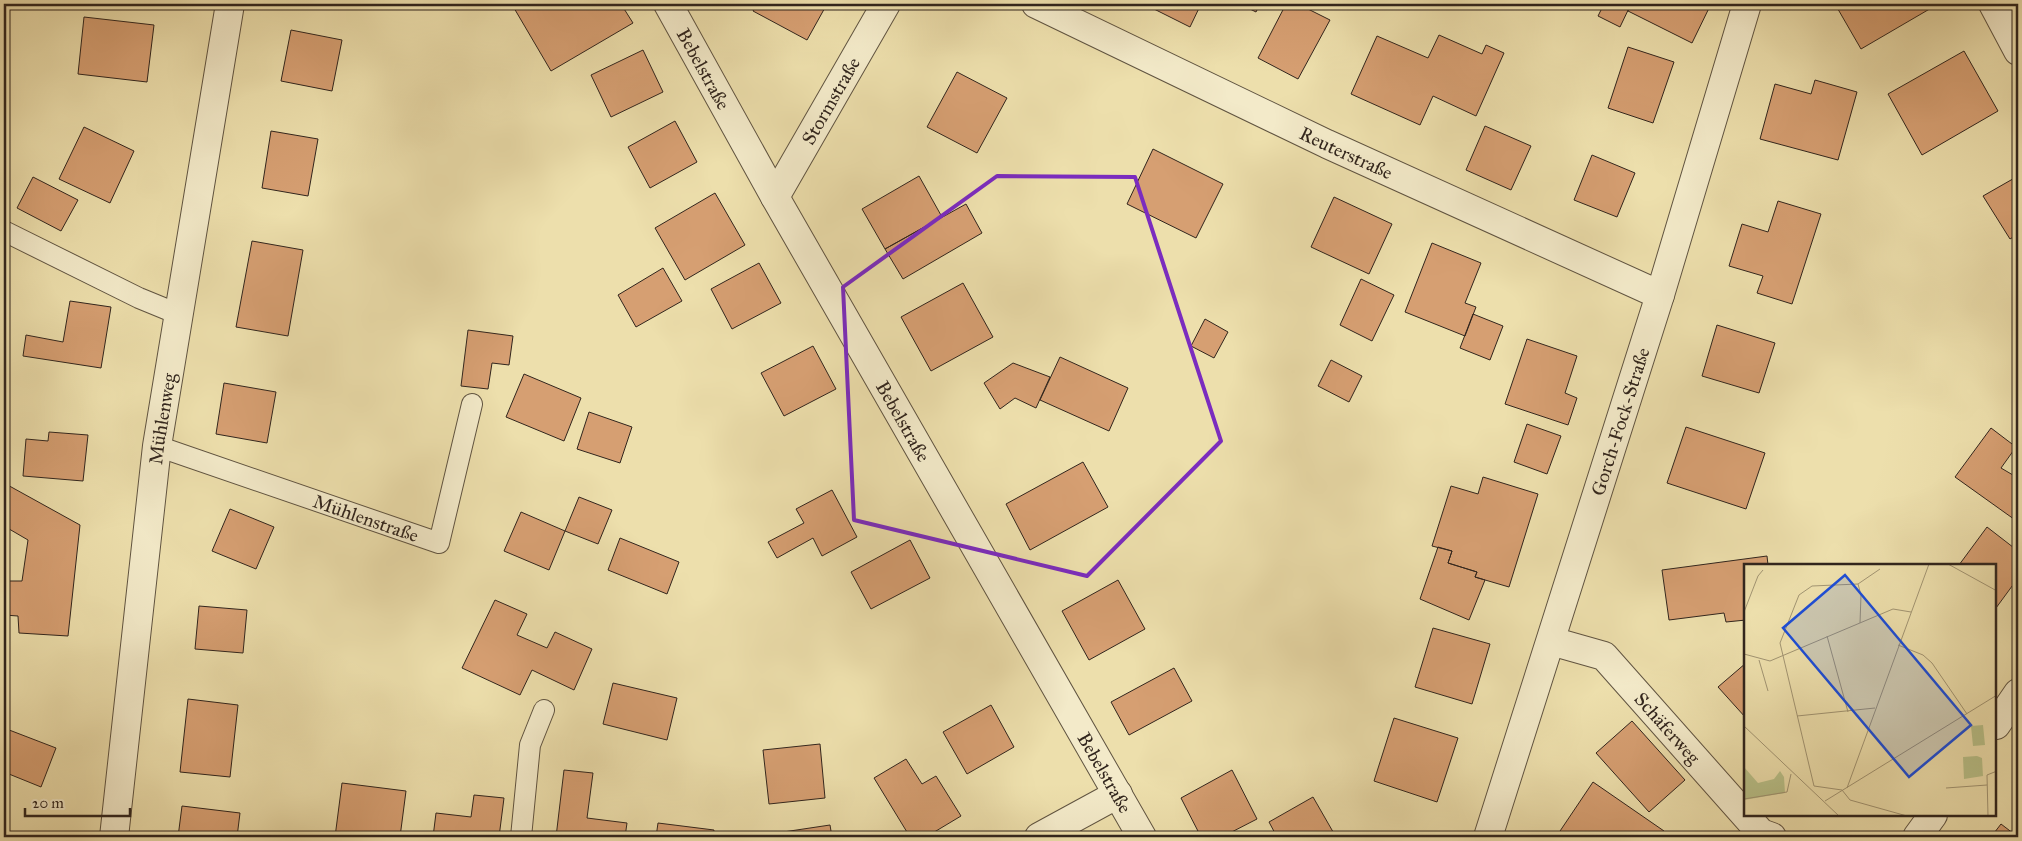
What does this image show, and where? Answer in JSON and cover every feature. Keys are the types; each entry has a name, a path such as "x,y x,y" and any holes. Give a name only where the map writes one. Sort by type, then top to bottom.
{"street":[{"name":"Mühlenweg","path":"114,837 156,446 230,4"},
{"name":"Bebelstraße","path":"668,4 775,197 1142,837"},
{"name":"Stormstraße","path":"775,197 886,4"},
{"name":"Reuterstraße","path":"1036,4 1327,144 1660,295"},
{"name":"Gorch-Fock-Straße","path":"1488,837 1660,295 1746,4"},
{"path":"1993,4 2018,51"},
{"name":"Schäferweg","path":"1551,641 1604,656 1744,814"},
{"path":"1997,724 2018,693"},
{"path":"1038,837 1118,794"},
{"name":"Schäferweg","path":"1746,816 1761,833 1772,837"},
{"path":"1917,837 1932,816"}],"lane":[{"path":"4,231 139,298 178,314"},
{"name":"Mühlenstraße","path":"156,446 440,543 472,404"},
{"path":"521,837 530,745 544,710"}],"highlighted area":[{"path":"997,176 1135,177 1221,441 1087,576 854,520 843,287"}],"building":[{"path":"522,4 621,4 633,23 551,71 514,8"},
{"path":"757,4 827,4 807,40 753,11"},
{"path":"1146,4 1201,4 1190,27"},
{"path":"1240,4 1260,4 1256,12"},
{"path":"1286,4 1298,4 1330,20 1298,79 1258,58"},
{"path":"1604,4 1631,4 1620,27 1598,16"},
{"path":"1631,4 1711,4 1692,43 1628,11"},
{"path":"1835,4 1931,4 1933,7 1861,49"},
{"path":"84,17 154,25 147,82 78,74"},
{"path":"291,30 342,40 332,91 281,81"},
{"path":"1439,35 1482,54 1486,45 1504,53 1476,116 1433,96 1420,125 1351,94 1377,36 1428,58"},
{"path":"1628,47 1674,62 1653,123 1608,108"},
{"path":"643,50 663,92 611,117 591,75"},
{"path":"1964,51 1998,111 1922,155 1888,94"},
{"path":"957,72 1007,98 977,153 927,127"},
{"path":"1815,80 1857,92 1838,160 1760,139 1775,84 1811,94"},
{"path":"675,121 697,162 650,188 628,147"},
{"path":"1485,126 1531,146 1511,190 1466,170"},
{"path":"84,127 134,151 110,203 59,179"},
{"path":"271,131 318,139 308,196 262,188"},
{"path":"1153,149 1223,184 1196,238 1127,204"},
{"path":"1592,155 1635,173 1617,217 1574,200"},
{"path":"919,176 942,217 885,249 862,209"},
{"path":"2018,176 2018,234 2010,239 1983,196"},
{"path":"33,177 78,200 61,231 17,208"},
{"path":"715,193 745,245 685,280 655,228"},
{"path":"1334,197 1392,224 1369,274 1311,247"},
{"path":"1778,201 1821,214 1792,304 1757,293 1763,276 1729,266 1742,224 1768,232"},
{"path":"966,204 982,233 903,279 885,249"},
{"path":"252,241 303,250 288,336 236,327"},
{"path":"1432,243 1481,263 1465,303 1476,307 1465,336 1405,312"},
{"path":"759,263 781,303 732,329 711,289"},
{"path":"663,268 682,301 636,327 618,295"},
{"path":"1361,279 1394,295 1372,341 1340,325"},
{"path":"963,283 993,337 931,371 901,317"},
{"path":"70,301 111,307 101,368 23,356 26,335 63,342"},
{"path":"1473,314 1503,326 1490,360 1460,348"},
{"path":"1205,319 1228,332 1214,358 1191,346"},
{"path":"1717,325 1775,343 1759,393 1702,376"},
{"path":"468,330 513,336 509,365 492,363 488,389 461,386"},
{"path":"1527,339 1577,356 1565,393 1577,398 1568,425 1505,404"},
{"path":"813,346 836,389 784,416 761,373"},
{"path":"1060,357 1128,388 1109,431 1040,400"},
{"path":"1331,360 1362,376 1349,402 1318,386"},
{"path":"1013,363 1050,377 1036,408 1015,398 1000,409 984,383"},
{"path":"524,374 581,398 564,441 506,417"},
{"path":"224,383 276,392 267,443 216,434"},
{"path":"589,412 632,427 620,463 577,449"},
{"path":"1527,424 1561,436 1547,474 1514,462"},
{"path":"1686,427 1765,453 1746,509 1667,483"},
{"path":"1991,428 2016,447 2001,468 2018,478 2018,522 1955,477"},
{"path":"49,432 88,435 83,481 23,476 26,439 48,441"},
{"path":"1083,462 1108,507 1030,550 1006,504"},
{"path":"1483,477 1538,494 1509,587 1475,577 1477,572 1448,563 1452,551 1432,546 1451,486 1478,494"},
{"path":"4,483 80,525 68,636 19,633 18,616 4,615 4,581 22,581 28,540 4,526"},
{"path":"832,490 857,537 822,556 813,538 777,558 768,542 804,523 796,509"},
{"path":"579,497 612,510 598,544 565,531"},
{"path":"230,509 274,527 256,569 212,551"},
{"path":"521,512 565,531 549,570 504,551"},
{"path":"1987,527 2018,551 2018,578 1997,607 1997,564 1960,564"},
{"path":"620,538 679,562 667,594 608,570"},
{"path":"910,540 930,578 871,609 851,572"},
{"path":"1438,547 1452,551 1448,563 1477,572 1475,577 1485,580 1469,620 1420,599"},
{"path":"1767,556 1768,564 1744,564 1744,620 1726,622 1724,613 1669,620 1662,570"},
{"path":"1118,580 1145,629 1089,660 1062,611"},
{"path":"495,600 527,614 517,635 547,648 555,632 592,649 574,690 532,670 520,695 462,668"},
{"path":"199,606 247,610 243,653 195,649"},
{"path":"1433,628 1490,644 1472,704 1415,687"},
{"path":"1744,665 1744,716 1718,687"},
{"path":"1174,668 1192,701 1129,735 1111,702"},
{"path":"613,683 677,698 667,740 603,724"},
{"path":"188,699 238,705 230,777 180,772"},
{"path":"991,705 1014,747 967,774 943,732"},
{"path":"1394,718 1458,738 1437,802 1374,781"},
{"path":"1632,721 1685,780 1649,812 1596,753"},
{"path":"4,728 56,748 41,787 4,772"},
{"path":"820,744 825,798 769,804 763,750"},
{"path":"906,759 922,784 936,776 961,816 926,837 910,837 874,778"},
{"path":"564,770 593,773 587,818 627,823 625,837 556,837"},
{"path":"1232,770 1257,819 1222,837 1201,837 1181,798"},
{"path":"1593,782 1664,831 1660,837 1556,837"},
{"path":"342,783 406,791 400,837 335,837"},
{"path":"474,795 504,798 499,837 433,837 436,813 471,817"},
{"path":"1313,797 1336,837 1277,837 1269,822"},
{"path":"182,806 240,813 237,837 178,837"},
{"path":"658,823 714,830 713,837 656,837"},
{"path":"2001,824 2018,837 1991,837"},
{"path":"830,825 832,837 750,837"}]}
